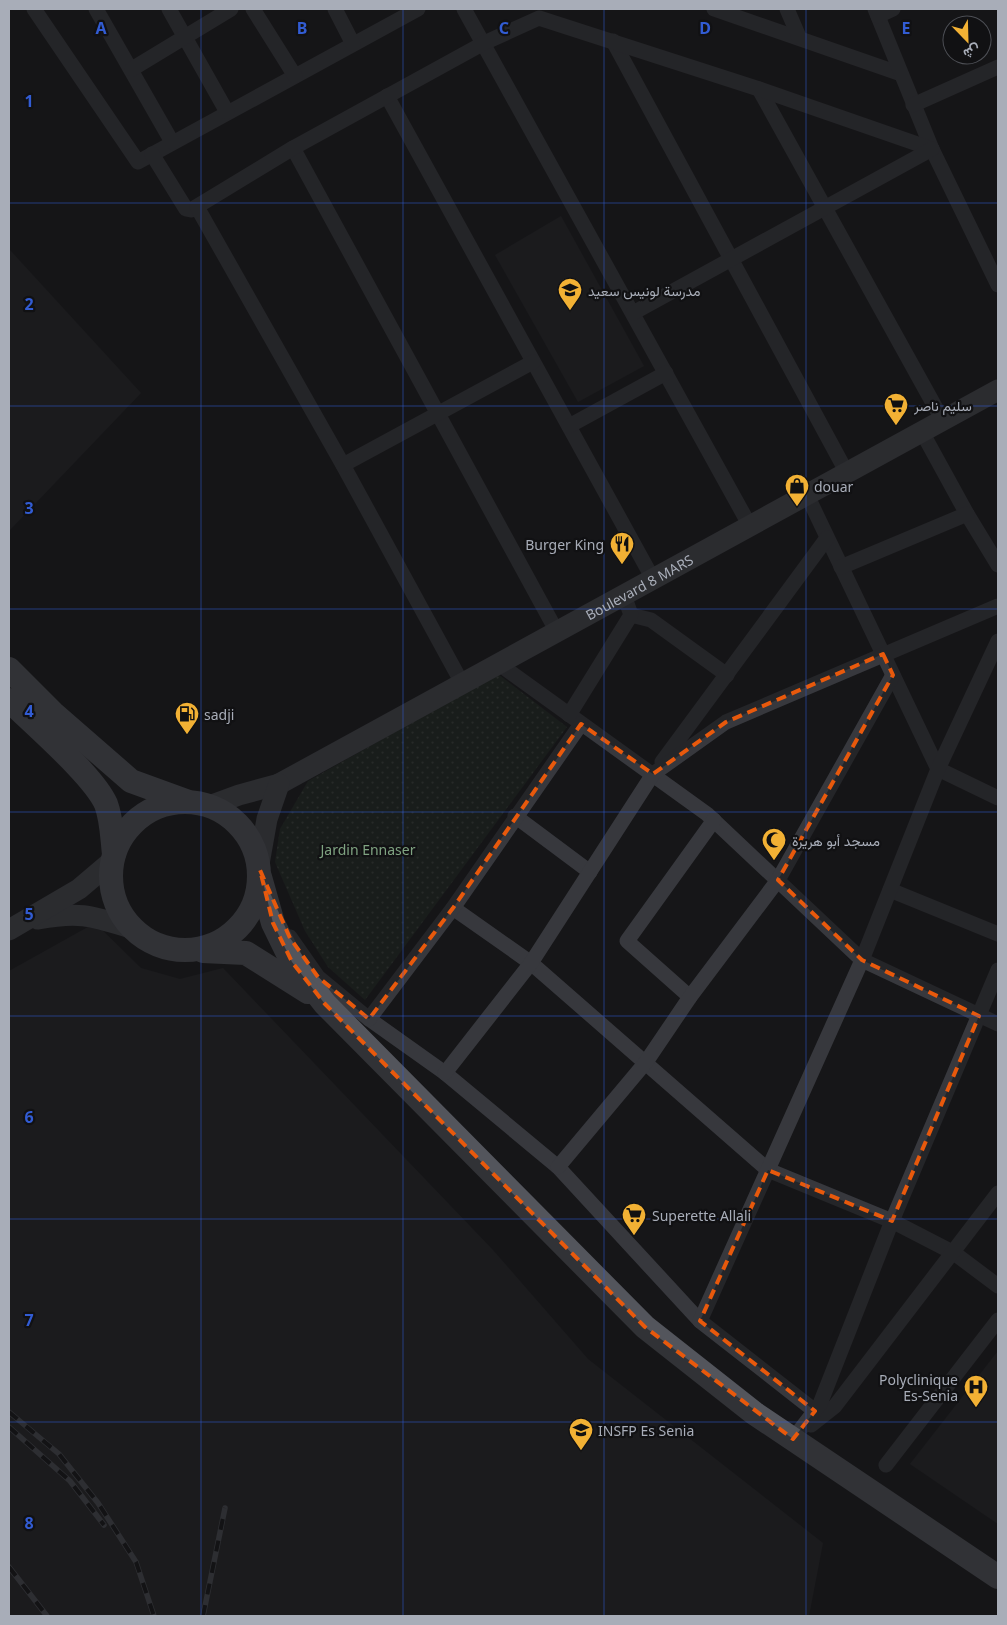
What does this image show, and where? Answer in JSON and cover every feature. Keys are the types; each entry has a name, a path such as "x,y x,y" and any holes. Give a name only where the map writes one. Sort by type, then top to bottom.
{"main road":[{"name":"Boulevard 8 MARS","path":"200,804 279,784 998,390"},
{"path":"9,669 53,713 132,781 227,815 242,828 253,845 273,923 292,962 325,1004 645,1327 754,1413 998,1577"},
{"path":"9,700 95,786 105,804 111,821 113,857 111,885 118,908 131,928 149,942 171,949 246,953 325,1004"},
{"path":"193,950 214,945 247,918 256,898 268,820 279,784"},
{"path":"15,926 79,889 113,857 125,832 143,815 166,805 200,804"},
{"path":"15,926 66,914 90,916 131,928"}],"street":[{"path":"34,9 138,162 416,9"},
{"path":"96,9 172,142"},
{"path":"169,9 186,36 227,112"},
{"path":"132,69 231,9"},
{"path":"253,9 295,76"},
{"path":"335,9 353,44"},
{"path":"464,9 750,526"},
{"path":"714,9 901,74"},
{"path":"787,9 799,37"},
{"path":"893,9 877,12 932,149 998,285"},
{"path":"152,154 186,209 191,210 292,148 484,44 539,18 759,89 932,149"},
{"path":"613,42 848,473"},
{"path":"914,105 998,68"},
{"path":"759,89 943,421"},
{"path":"387,96 653,579"},
{"path":"292,148 557,632"},
{"path":"633,313 932,149"},
{"path":"197,207 343,465 462,684"},
{"path":"343,465 533,362"},
{"path":"569,426 666,373"},
{"path":"922,432 966,514 998,565"},
{"path":"807,495 938,769 998,798"},
{"path":"841,567 966,514"},
{"path":"445,1073 531,963 653,774 827,538"},
{"path":"369,1019 453,908 515,816 575,720 630,615 624,595"},
{"path":"653,774 726,722 998,606"},
{"path":"630,615 651,620 727,675"},
{"path":"700,1321 862,960 938,769 998,641"},
{"path":"499,664 714,820 862,960 998,1024"},
{"path":"558,1167 646,1062 690,997 778,880 893,674"},
{"path":"515,816 590,872"},
{"path":"690,997 627,941 714,820"},
{"path":"259,870 290,938 318,977 369,1019 445,1073 558,1167 700,1321 815,1411"},
{"path":"890,890 998,934"},
{"path":"453,908 531,963 768,1170 892,1221 954,1253 998,1286"},
{"path":"793,1439 820,1404 892,1221 998,970"},
{"path":"793,1439 835,1406 998,1194"},
{"path":"886,1465 998,1320"}],"highlighted area":[{"path":"883,654 893,675 778,880 862,960 979,1016 892,1221 768,1170 700,1321 815,1411 793,1439 645,1327 325,1004 292,962 273,923 260,870 290,938 318,977 369,1019 453,908 581,724 653,774 726,722"}],"shaded area":[{"name":"مدرسة لونيس سعيد","path":"561,216 644,366 578,402 495,255"},
{"path":"9,249 141,393 9,531"},
{"path":"95,923 141,968 180,979 223,968 493,1250 588,1359 823,1543 809,1616 9,1616 9,971"},
{"name":"Polyclinique Es-Senia","path":"998,1351 998,1524 910,1464"}],"green space":[{"name":"Jardin Ennaser","path":"498,674 567,727 365,1000 328,967 305,931 275,862 280,829 308,781"}],"railway":[{"path":"9,1412 59,1454 98,1503 136,1562 154,1616"},
{"path":"9,1427 70,1481 104,1525"},
{"path":"203,1616 225,1508"},
{"path":"9,1567 47,1616"}],"place":[{"name":"مدرسة لونيس سعيد","path":"570,311"},
{"name":"سليم ناصر","path":"896,426"},
{"name":"douar","path":"797,507"},
{"name":"Burger King","path":"622,565"},
{"name":"sadji","path":"187,735"},
{"name":"مسجد أبو هريرة","path":"774,861"},
{"name":"Superette Allali","path":"634,1236"},
{"name":"Polyclinique Es-Senia","path":"976,1408"},
{"name":"INSFP Es Senia","path":"581,1451"}]}
